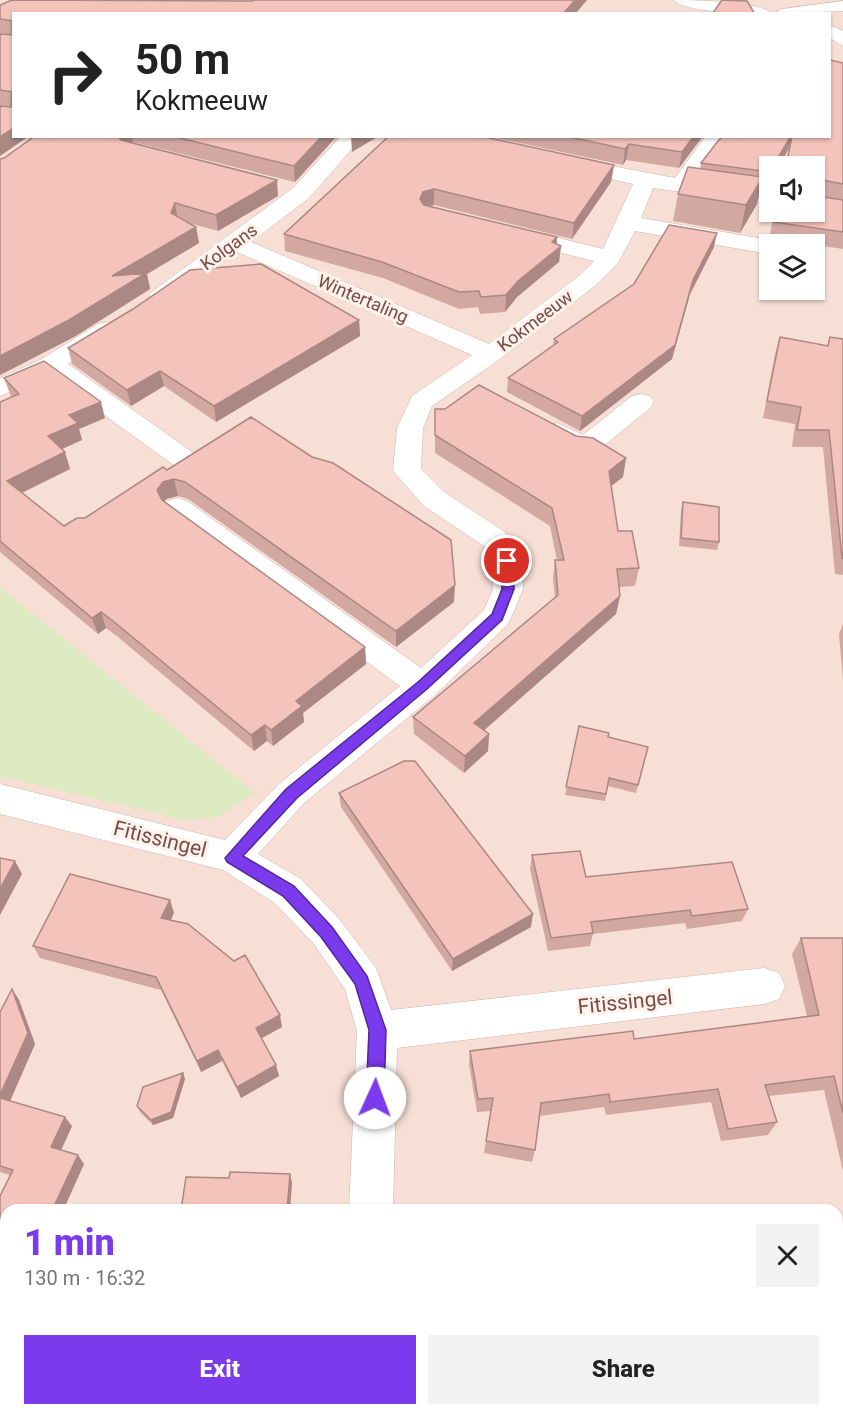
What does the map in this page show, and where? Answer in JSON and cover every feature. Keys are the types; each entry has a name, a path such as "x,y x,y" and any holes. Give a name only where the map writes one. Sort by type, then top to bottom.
{"street":[{"path":"683,0 752,12"},
{"path":"799,8 843,6"},
{"path":"831,31 843,40"},
{"name":"Kolgans","path":"146,304 235,243 289,190 351,138"},
{"path":"681,184 712,141 726,138"},
{"path":"544,158 645,180 759,196"},
{"name":"Kokmeeuw","path":"232,858 292,793 423,686 497,616 508,589 507,561 495,539 434,499 407,471 410,428 421,402 491,354 588,280 610,258 628,223 645,180"},
{"path":"628,223 759,245"},
{"path":"499,230 610,258"},
{"name":"Wintertaling","path":"235,243 491,354"},
{"path":"0,388 51,364 126,318"},
{"path":"51,364 185,460"},
{"path":"456,378 486,394"},
{"path":"536,420 585,447 641,402"},
{"path":"177,508 423,686"},
{"name":"Fitissingel","path":"0,799 232,858 288,891 327,932 362,981 377,1030 371,1204"},
{"name":"Fitissingel","path":"377,1030 765,987"}],"shaded area":[{"path":"0,0 843,0 843,1204 0,1204"}],"green space":[{"path":"0,587 255,793 218,817 184,820 0,776"}],"building":[{"path":"12,0 575,0 565,12 12,12 12,21 0,19 0,5"},
{"path":"722,0 747,1 754,12 713,12"},
{"path":"0,34 12,35 12,92 0,90"},
{"path":"831,60 843,63 843,184 825,181 825,156 788,156 792,138 831,138"},
{"path":"12,92 12,129 0,137 0,106 11,107"},
{"path":"32,138 120,138 277,180 216,215 175,203 171,213 196,227 112,276 146,273 69,320 0,356 0,159"},
{"path":"180,138 320,138 294,166"},
{"path":"387,138 489,138 614,165 574,223 434,189 423,192 420,199 424,205 557,237 552,242 561,246 518,281 506,295 481,297 479,291 459,292 382,262 284,234"},
{"path":"574,138 692,138 682,152 629,144 625,149"},
{"path":"721,138 790,138 779,156 759,156 759,171 701,163"},
{"path":"688,167 759,176 759,184 746,205 678,194"},
{"path":"825,197 843,200 843,232 773,222 825,222"},
{"path":"669,225 717,233 693,280 675,345 582,416 508,378 558,342 554,339 634,284"},
{"path":"261,264 359,320 214,406 160,371 127,390 68,348 133,309 190,270"},
{"path":"780,337 828,346 830,337 843,339 843,558 829,430 797,430 801,407 767,401"},
{"path":"44,361 101,402 69,415 78,423 48,436 65,452 7,481 64,526 77,518 85,518 163,467 167,470 251,417 312,457 333,463 451,540 455,585 396,631 185,482 174,479 163,482 157,490 162,500 365,647 296,701 302,706 271,730 265,725 251,735 113,621 101,612 92,618 0,541 0,402 19,394 4,378"},
{"path":"479,385 576,436 593,438 626,458 609,471 618,531 632,531 639,568 617,569 620,596 474,723 489,734 465,756 413,717 558,595 555,560 564,560 552,508 435,435 435,409 445,409"},
{"path":"683,502 719,507 719,542 681,538"},
{"path":"579,726 609,733 608,737 648,747 638,785 609,778 606,794 566,787"},
{"path":"404,761 415,761 533,914 453,959 339,793"},
{"path":"580,851 586,877 732,862 748,909 692,916 690,910 591,922 593,933 551,938 532,855"},
{"path":"0,858 15,861 0,889"},
{"path":"70,874 170,900 161,918 188,924 234,961 245,955 280,1015 256,1028 276,1065 237,1087 218,1050 197,1061 156,977 33,946"},
{"path":"801,938 843,938 843,1113 834,1076 765,1085 777,1122 728,1129 718,1089 610,1102 609,1094 541,1103 535,1150 486,1141 493,1098 478,1099 470,1051 633,1031 634,1039 819,1015"},
{"path":"12,989 28,1033 0,1095 0,1012"},
{"path":"183,1073 171,1112 151,1120 137,1106 143,1087"},
{"path":"0,1098 65,1117 51,1147 78,1155 55,1204 0,1204 0,1196 13,1170 0,1166"},
{"path":"230,1172 290,1174 288,1204 182,1204 186,1177 229,1178"}],"route":[{"path":"375,1098 377,1030 362,981 327,932 288,891 232,858 292,793 423,686 497,616 508,589 507,561"}]}
